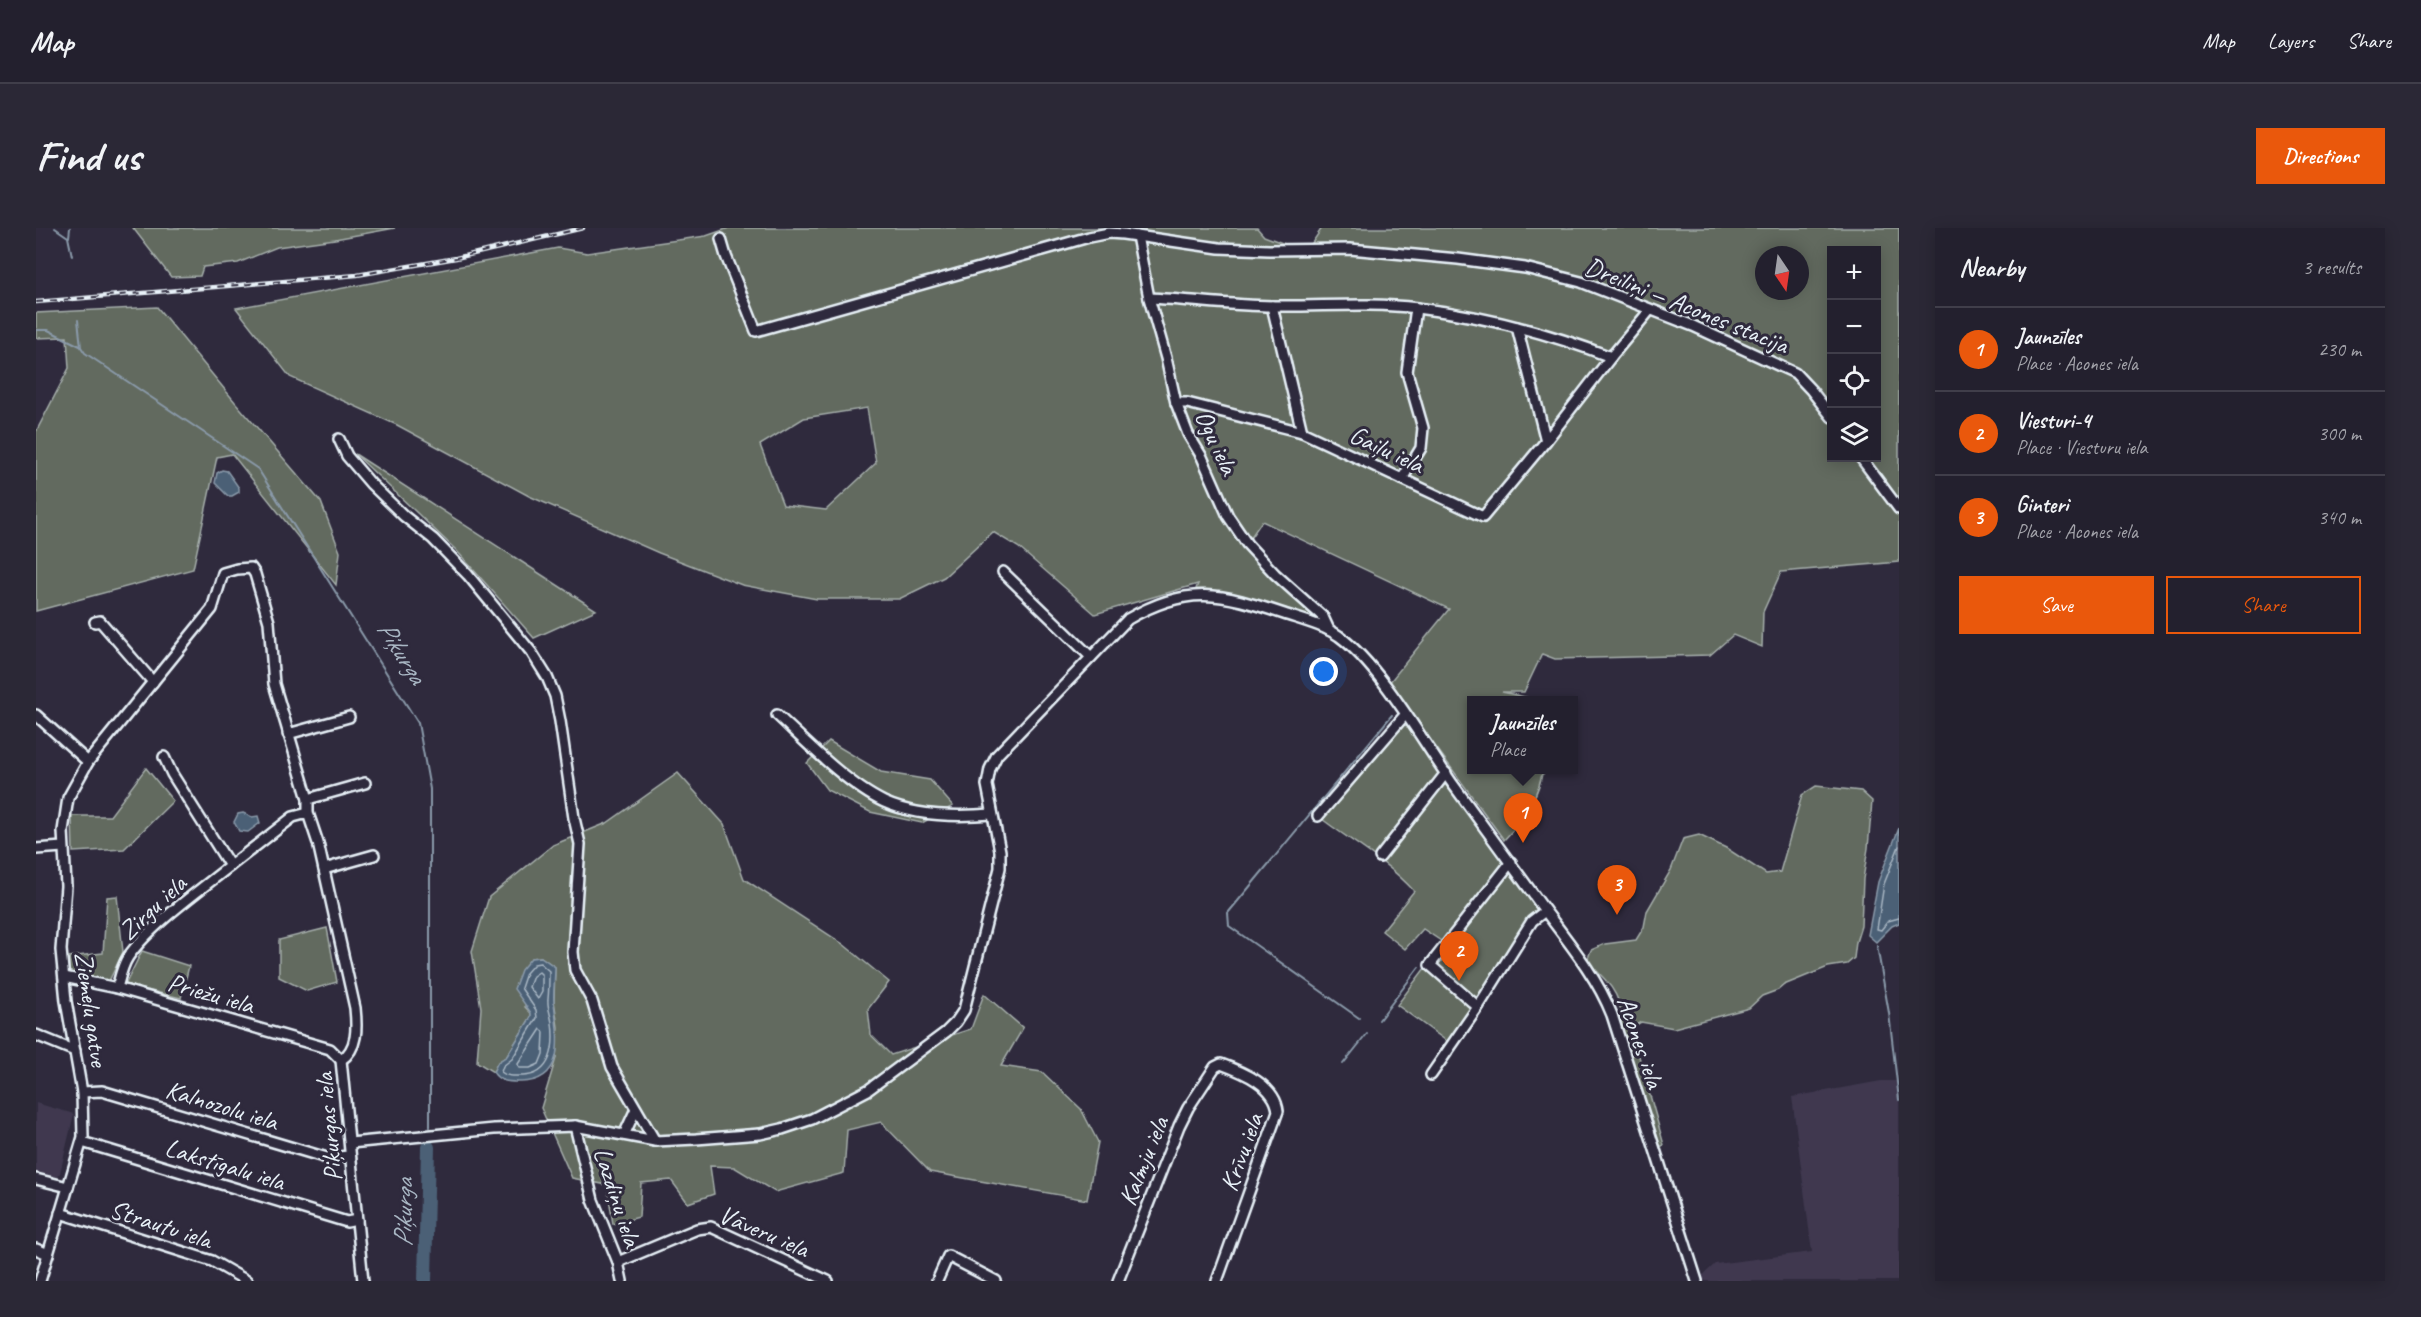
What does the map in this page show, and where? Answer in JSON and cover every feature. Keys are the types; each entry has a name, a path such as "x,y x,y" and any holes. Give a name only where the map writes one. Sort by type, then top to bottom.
{"street":[{"name":"Dreiliņi — Acones stacija","path":"721,239 756,331 1109,233 1219,248 1350,249 1525,268 1581,282 1693,326 1795,373 1827,411"},
{"name":"Ogu iela","path":"1137,236 1149,298 1176,403 1228,516 1239,534 1275,574 1323,617 1329,630"},
{"path":"1149,298 1272,306 1346,304 1416,308 1517,327 1567,340 1611,357"},
{"path":"1272,306 1302,432"},
{"path":"1402,479 1421,448 1423,428 1407,372 1416,308"},
{"name":"Gaiļu iela","path":"1176,403 1187,403 1302,432 1483,517 1650,310"},
{"path":"1517,327 1546,441"},
{"path":"339,440 347,456 371,484 404,516 433,539 468,575 532,653 547,678 555,696 560,721 580,844 573,952 575,970 592,1001 612,1067 655,1141"},
{"path":"1864,462 1899,509"},
{"name":"Piķurgas iela","path":"223,573 250,568 255,574 269,622 274,684 308,799 308,813 324,868 355,1008 357,1026 354,1043 348,1055 342,1060 350,1143 349,1156 354,1177 363,1281"},
{"path":"1004,572 1091,657"},
{"name":"Ziemeļu gatve","path":"40,1281 82,1142 84,1119 61,950 66,885 63,831 68,798 88,762 212,609 223,573"},
{"path":"350,1143 494,1129 575,1126 655,1141 750,1135 782,1129 806,1121 868,1090 946,1032 964,1010 998,883 1000,851 987,784 990,769 997,755 1128,620 1150,606 1192,596 1223,596 1329,630"},
{"path":"95,622 100,621 153,682"},
{"name":"Acones iela","path":"1329,630 1345,641 1362,658 1405,715 1605,996 1697,1281"},
{"path":"36,715 88,762"},
{"path":"777,715 853,782 884,802 934,815 992,814"},
{"path":"1318,816 1405,715"},
{"path":"288,734 349,717"},
{"path":"164,757 172,774 230,866"},
{"path":"1380,857 1446,773"},
{"path":"308,799 365,783"},
{"name":"Zirgu iela","path":"117,988 122,968 129,956 164,920 293,817 308,813"},
{"path":"36,849 63,847"},
{"path":"324,868 374,855"},
{"path":"1478,1007 1430,965 1511,862"},
{"path":"1431,1075 1478,1007 1532,921 1545,910"},
{"name":"Priežu iela","path":"64,977 117,988 330,1049 342,1060"},
{"path":"36,1035 75,1051"},
{"name":"Kalmju iela","path":"1118,1281 1183,1117 1215,1067 1221,1064"},
{"name":"Krīvu iela","path":"1217,1281 1278,1111 1277,1103 1263,1086 1247,1075 1221,1064"},
{"name":"Kalnozolu iela","path":"82,1092 102,1091 327,1158 349,1156"},
{"path":"624,1136 636,1109"},
{"name":"Lazdiņu iela","path":"575,1126 593,1200 618,1262 622,1281"},
{"name":"Lakstīgalu iela","path":"82,1142 347,1222 357,1220"},
{"path":"36,1179 68,1187"},
{"name":"Strautu iela","path":"60,1213 212,1261 247,1281"},
{"name":"Vāveru iela","path":"618,1262 697,1229 711,1227 828,1281"},
{"path":"36,1249 48,1254"},
{"path":"937,1281 948,1256 996,1281"}],"shaded area":[{"path":"133,228 395,228 277,247 238,263 203,267 200,276 171,277"},
{"path":"729,228 1257,228 1264,236 1306,252 1322,228 1899,228 1899,562 1781,572 1763,612 1762,647 1733,635 1710,655 1555,659 1542,654 1524,692 1502,692 1520,696 1467,696 1467,774 1542,774 1528,810 1504,840 1389,683 1449,609 1262,521 1244,547 1313,614 1309,619 1240,595 1196,589 1198,584 1095,614 1018,547 993,532 944,577 899,599 817,599 742,585 659,553 529,496 397,425 290,377 236,308 558,248 587,253 706,236","holes":["867,408 876,463 826,510 783,505 760,445 804,418"]},
{"path":"157,307 321,502 340,552 336,585 232,454 217,457 193,569 36,611 36,432 69,368 67,337 36,338 36,313"},
{"path":"355,454 596,610 534,638 456,550"},
{"path":"1405,715 1545,911 1532,921 1452,1045 1397,1005 1444,943 1423,929 1405,949 1382,931 1414,891 1380,860 1318,816"},
{"path":"829,741 881,772 930,780 953,806 922,823 870,812 827,790 807,763"},
{"path":"146,768 173,801 124,849 73,852 72,816 110,816"},
{"path":"678,773 724,824 744,879 843,944 889,982 868,1009 871,1035 891,1055 971,1029 984,994 1023,1028 1001,1066 1042,1072 1081,1109 1098,1142 1087,1200 930,1172 881,1122 847,1130 844,1173 775,1192 734,1167 710,1166 714,1194 688,1203 671,1180 641,1183 639,1217 613,1224 607,1185 572,1178 541,1108 556,1058 558,1027 554,1000 555,967 541,957 531,958 525,1007 531,1013 531,1017 507,1056 498,1062 493,1072 477,1062 481,1008 472,951 489,897 553,845 607,823"},
{"path":"1816,786 1861,791 1872,801 1863,879 1861,926 1854,958 1847,964 1828,967 1784,985 1762,996 1749,1008 1674,1028 1641,1022 1634,1026 1635,1042 1664,1145 1655,1149 1621,1035 1619,1001 1610,985 1587,961 1591,950 1605,944 1636,940 1644,927 1647,911 1671,870 1683,839 1699,835 1726,848 1766,874 1780,872 1802,795"},
{"path":"117,896 123,952 109,981 69,973 69,957 103,953 107,897"},
{"path":"327,928 337,982 307,991 279,977 279,940"},
{"path":"142,951 189,966 181,998 125,985"},
{"path":"1881,1081 1896,1081 1899,1100 1899,1281 1702,1281 1701,1277 1715,1264 1812,1252 1792,1097"},
{"path":"36,1103 74,1114 60,1173 55,1181 36,1176"}],"water":[{"path":"222,470 227,471 239,488 239,492 232,496 228,496 215,483 217,473"},
{"path":"243,813 252,817 258,816 260,823 248,832 239,831 234,822 238,814"},
{"path":"1899,828 1899,923 1892,926 1876,942 1868,935 1878,882"},
{"path":"541,957 555,967 554,999 557,1042 553,1065 546,1074 536,1080 505,1081 493,1072 498,1062 507,1056 531,1017 531,1013 514,989 521,970 531,958"}],"waterway":[{"name":"Piķurga","path":"55,228 68,237 72,256"},
{"path":"69,237 70,228"},
{"name":"Piķurga","path":"78,320 81,347 85,353 258,469 418,723 430,789 430,1127"},
{"path":"36,330 48,330 80,346"},
{"path":"1359,1018 1229,926 1228,913 1392,715"},
{"path":"1877,946 1889,1013 1899,1100"},
{"path":"1379,1020 1419,967"},
{"path":"1343,1064 1367,1034"},
{"name":"Piķurga","path":"425,1281 428,1147"}],"railway":[{"path":"36,302 357,275 456,258 583,228"}],"place":[{"name":"Jaunzīles","path":"1523,843"},
{"name":"Ginteri","path":"1617,915"},
{"name":"Viesturi-4","path":"1459,981"}]}
